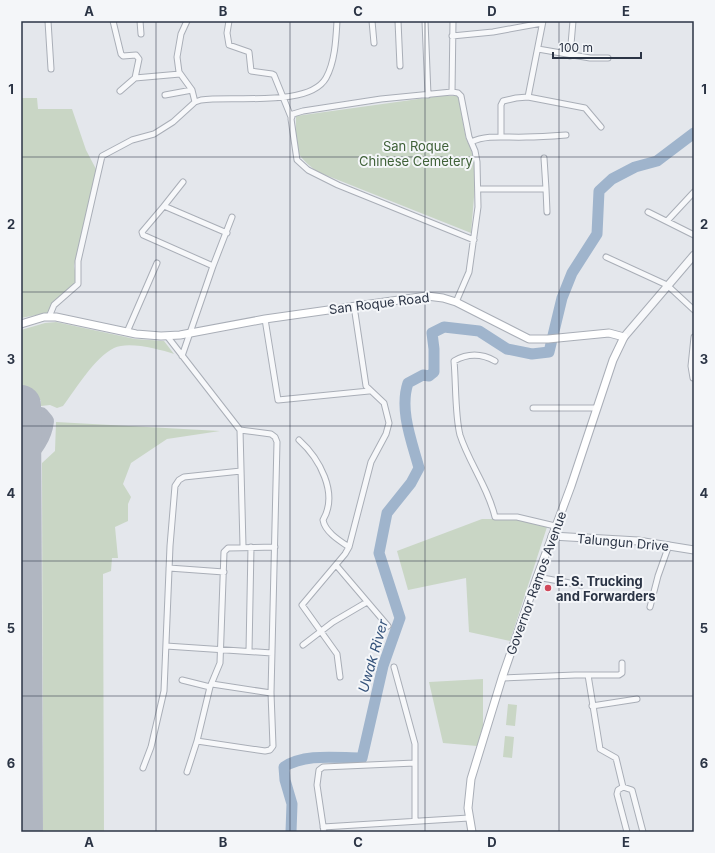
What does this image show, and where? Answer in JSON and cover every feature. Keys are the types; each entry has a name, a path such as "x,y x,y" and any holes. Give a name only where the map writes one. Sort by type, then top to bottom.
{"main road":[{"name":"San Roque Road","path":"21,324 49,317 127,332 167,336 265,319 427,296 443,298 456,302 520,336 529,339 548,339 609,333 624,337"},
{"name":"Governor Ramos Avenue","path":"472,832 469,818 468,796 471,779 502,678 613,360 624,337"}],"street":[{"path":"48,21 51,69"},
{"path":"113,21 121,54 123,56 138,56 135,78"},
{"path":"140,21 141,34"},
{"path":"187,21 181,34 177,57 180,74 192,90 195,102"},
{"path":"229,21 227,33 229,45 249,52 251,71 272,74 291,117 297,160 308,170 338,185 474,240"},
{"path":"49,317 54,305 78,284 78,261 100,159 108,152 132,140 154,134 173,122 195,102 209,99 258,99 306,93 323,82 331,66 338,21"},
{"path":"372,21 374,43"},
{"path":"398,21 400,66"},
{"path":"426,21 428,95"},
{"path":"452,92 453,21"},
{"path":"570,56 573,21"},
{"path":"452,36 493,32 543,22 528,98"},
{"path":"538,50 570,56 608,58"},
{"path":"120,91 135,78 180,74"},
{"path":"165,95 192,90"},
{"path":"291,117 303,111 381,99 452,92 458,93 461,96 477,162 478,189 474,240 469,272 456,302"},
{"path":"501,137 501,105 503,101 516,98 528,98 585,108 601,126"},
{"path":"471,142 481,138 566,135"},
{"path":"544,158 547,212"},
{"path":"183,182 142,232 143,235 213,266"},
{"path":"478,189 546,189"},
{"path":"666,221 694,192"},
{"path":"164,206 226,233"},
{"path":"648,212 694,235"},
{"path":"182,356 213,266 232,217"},
{"path":"624,337 694,255"},
{"path":"606,257 667,285 694,310"},
{"path":"127,332 157,263"},
{"path":"340,677 337,654 302,605 336,565 349,547 371,462 386,434 389,423 384,403 378,396 369,391 363,376 354,306"},
{"path":"265,319 278,400 369,391"},
{"path":"167,336 240,430 244,546"},
{"path":"693,378 691,366 694,337"},
{"path":"495,361 484,355 474,354 454,361 460,432 465,449 486,492 495,516 517,517 556,526"},
{"path":"533,408 596,408"},
{"path":"197,741 270,750 273,746 271,693 277,442 272,434 240,430"},
{"path":"298,440 310,450 325,479 328,498 326,514 323,520 324,524 340,541 349,547"},
{"path":"143,768 147,760 163,699 173,500 177,483 184,477 241,471"},
{"name":"Talungun Drive","path":"552,536 638,540 694,550"},
{"path":"650,608 669,545"},
{"path":"187,772 197,741 211,685 220,663 225,549 244,546 275,547"},
{"path":"248,651 250,547"},
{"path":"336,565 388,626"},
{"path":"169,568 224,572"},
{"path":"537,577 581,585"},
{"path":"303,645 333,622 367,602"},
{"path":"166,646 221,648 272,653"},
{"path":"502,678 588,675 619,676 622,673 622,663"},
{"path":"394,667 415,744 415,820"},
{"path":"588,675 600,749 616,758 623,788"},
{"path":"182,680 271,693"},
{"path":"592,706 637,699"},
{"path":"415,763 323,767 319,770 317,775 324,829 415,820 469,818"},
{"path":"627,832 617,794 618,790 623,788 632,790 643,832"}],"green space":[{"name":"San Roque Chinese Cemetery","path":"440,96 458,96 466,139 471,148 476,173 471,233 318,172 299,154 296,143 296,116"},
{"path":"21,98 37,98 38,109 72,109 86,150 97,171 74,266 77,280 75,285 53,303 47,313 21,318"},
{"path":"56,322 135,339 164,341 174,354 144,346 120,346 107,352 100,358 86,374 63,406 57,408 50,405 41,406 41,400 21,401 21,330 45,323"},
{"path":"56,422 220,431 167,439 131,463 123,484 131,497 128,504 128,521 115,527 118,558 112,558 111,571 103,574 104,832 43,832 42,463 55,451"},
{"path":"482,519 516,519 547,527 510,641 469,632 466,578 408,590 397,551"},
{"path":"483,679 483,726 477,746 443,743 429,682"},
{"path":"508,704 517,705 515,726 506,725"},
{"path":"505,736 514,737 512,758 503,757"}],"waterway":[{"name":"Uwak River","path":"291,832 292,804 285,780 284,767 292,763 311,758 362,758 383,666 400,618 379,553 387,513 411,483 419,468 410,437 406,415 406,393 408,383 423,375 429,376 434,372 432,333 444,327 479,331 507,349 532,354 549,352 562,298 572,273 597,234 599,191 612,179 635,167 657,161 694,133"}],"taxiway":[{"path":"22,439 32,417 41,415 46,421 43,433 37,444 22,464"}],"runway":[{"path":"21,405 23,832"}],"place":[{"name":"E. S. Trucking and Forwarders","path":"548,588"}]}
